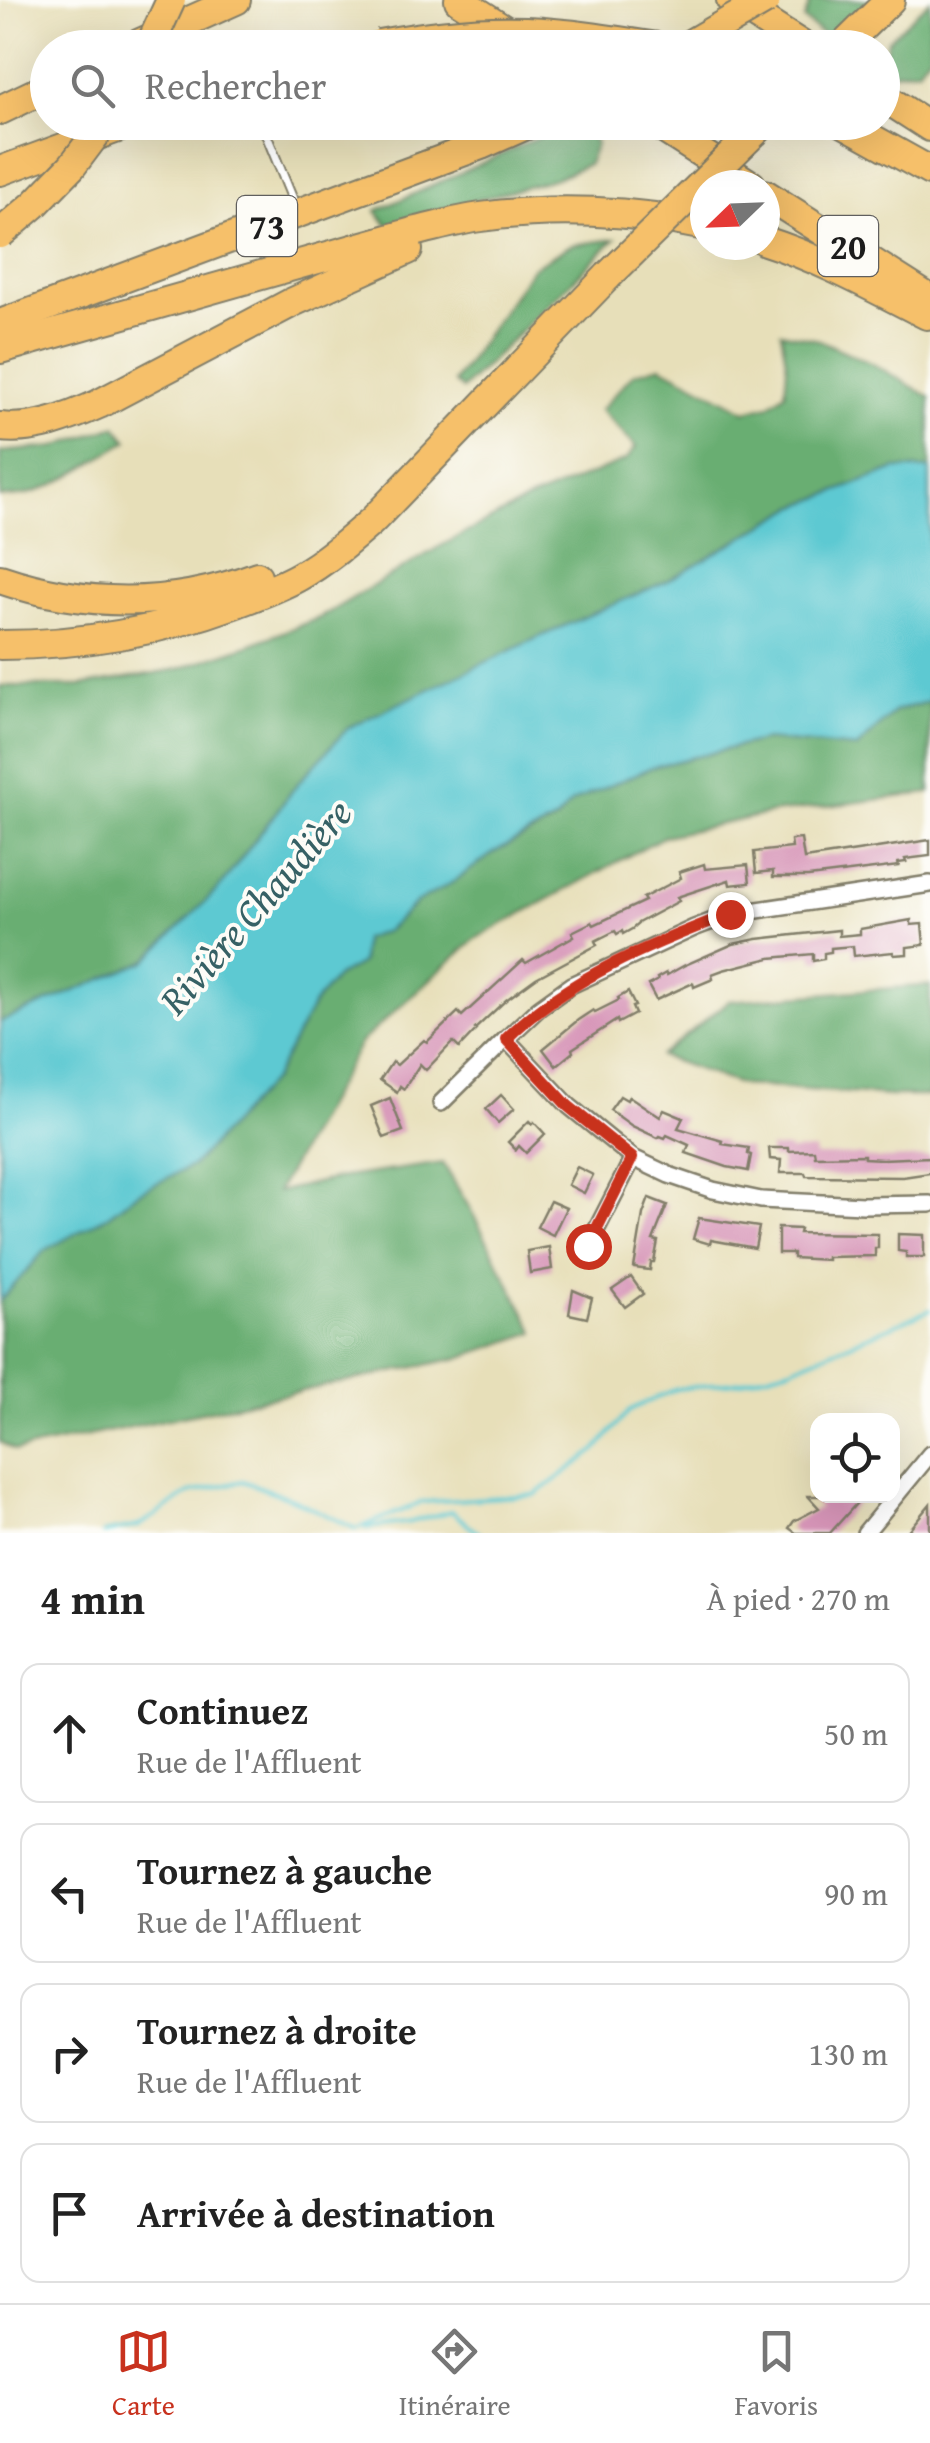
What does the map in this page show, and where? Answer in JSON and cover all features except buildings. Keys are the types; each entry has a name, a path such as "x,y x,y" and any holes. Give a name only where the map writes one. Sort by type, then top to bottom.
{"highway":[{"path":"157,30 170,0"},
{"path":"169,30 236,0"},
{"path":"460,0 506,30"},
{"path":"731,0 778,30"},
{"path":"714,30 766,0"},
{"path":"859,30 880,9"},
{"path":"0,110 30,96"},
{"path":"900,107 930,126"},
{"path":"0,171 85,140"},
{"path":"0,234 72,166 92,140"},
{"name":"73","path":"0,324 495,140"},
{"path":"680,140 727,170"},
{"path":"0,645 81,641 162,626 215,611 299,577 372,521 608,276 747,140"},
{"path":"874,140 930,172"},
{"name":"20","path":"780,203 930,298"},
{"path":"0,427 38,426 100,404 293,302 417,246 506,224 586,212"},
{"path":"0,349 412,232 477,218 586,212 690,224"},
{"path":"780,246 849,275 930,317"},
{"path":"0,579 69,598 144,602 232,585 269,571 307,553 358,516 571,314"}],"street":[{"path":"441,1103 539,1008 571,985 694,928 730,914 930,884"},
{"path":"506,1039 568,1106 632,1158 669,1175 761,1200 930,1204"},
{"path":"588,1246 632,1158"},
{"path":"866,1533 930,1454"}],"lane":[{"path":"268,140 298,214"}],"green space":[{"path":"811,0 871,0 840,30 817,30 804,20"},
{"path":"930,0 930,53 918,69 900,71 898,30"},
{"path":"533,140 594,140 596,144 588,164 556,178 388,225 376,211"},
{"path":"615,239 462,389 454,382 532,268 571,245"},
{"path":"781,332 819,340 873,364 930,397 930,469 896,469 795,507 667,581 349,727 298,783 220,887 146,961 0,1022 0,686 80,686 178,669 319,618 526,501 626,460 636,447 600,410 634,373 661,366 746,411 769,405 785,393 787,367"},
{"path":"116,426 128,441 83,469 33,492 0,497 0,452 55,447"},
{"path":"930,701 930,793 773,813 665,836 475,939 361,1042 277,1192 337,1178 443,1163 535,1332 459,1358 16,1451 0,1442 0,1301 43,1251 107,1216 139,1192 193,1165 273,1079 314,1003 336,977 361,963 362,939 386,931 416,903 495,852 556,821 571,802 652,767 765,740 857,748 895,711"},
{"path":"930,985 930,1096 741,1085 660,1056 729,1001"}],"water":[{"name":"Rivière Chaudière","path":"896,469 930,469 930,701 895,711 857,748 765,740 652,767 572,802 556,820 495,852 416,903 386,931 363,939 361,963 336,977 314,1003 273,1079 193,1165 139,1192 107,1216 44,1251 0,1301 0,1022 146,961 220,887 298,783 349,727 667,581 795,507"}],"waterway":[{"path":"103,1533 139,1526 189,1493 243,1481 356,1529 423,1502 535,1495 596,1450 630,1410 676,1389 742,1381 791,1368 930,1310"},
{"path":"366,1528 451,1511 479,1533"}],"route":[{"path":"588,1246 632,1158 568,1106 506,1039 571,985 730,914"}]}
